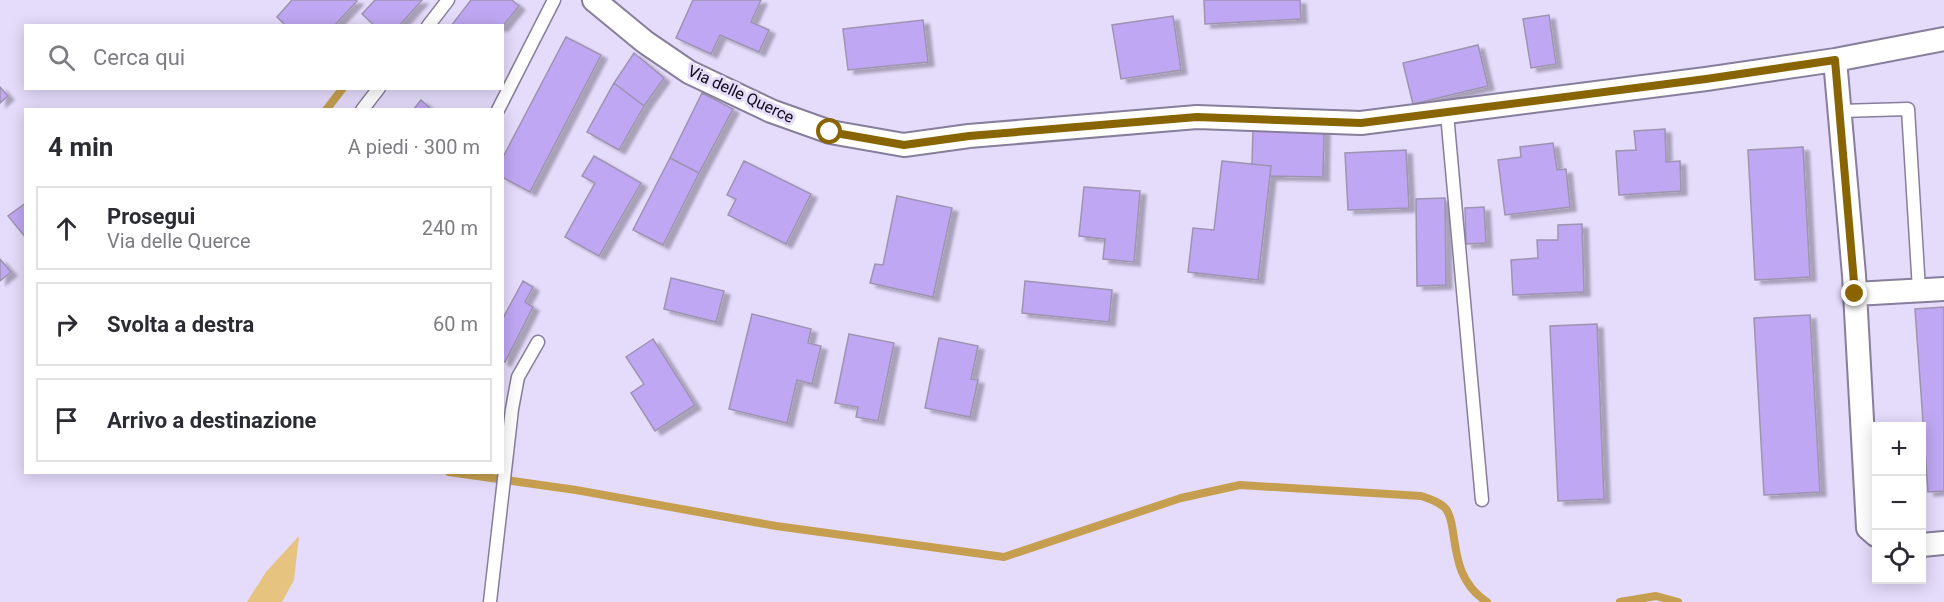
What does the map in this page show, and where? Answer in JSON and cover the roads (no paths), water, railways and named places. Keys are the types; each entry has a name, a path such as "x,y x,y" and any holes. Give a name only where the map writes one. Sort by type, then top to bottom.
{"street":[{"name":"Via delle Querce","path":"594,0 645,42 689,72 771,111 830,132 904,145 969,136 1197,117 1361,123 1446,114 1835,60 1944,39"},
{"path":"1835,60 1855,294 1869,528 1872,531"},
{"path":"1855,294 1944,289"},
{"path":"1926,545 1944,543"}],"lane":[{"path":"430,24 448,0"},
{"path":"499,108 554,0"},
{"path":"364,108 377,90"},
{"path":"1840,111 1908,109 1919,290"},
{"path":"1446,114 1482,500"},
{"path":"490,602 518,377 538,342"}],"waterway":[{"path":"328,108 341,90"},
{"path":"463,474 576,490 776,526 1004,557 1181,498 1240,485 1421,496 1438,503 1448,512 1462,572 1471,588 1487,602"},
{"path":"1620,602 1656,596 1678,602"}]}
